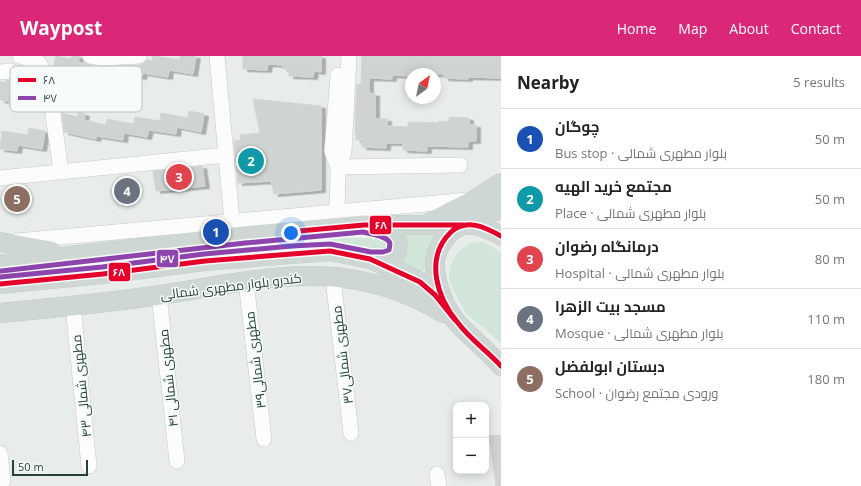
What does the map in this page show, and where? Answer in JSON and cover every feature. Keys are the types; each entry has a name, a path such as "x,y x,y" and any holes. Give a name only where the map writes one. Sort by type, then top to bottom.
{"main road":[{"path":"425,225 476,200 501,183"},
{"path":"455,320 443,298 437,282 435,261 438,251 445,238 453,230 483,217 501,206"},
{"path":"0,264 72,255 233,230 338,220 385,230 393,235 397,244 395,255 389,258 370,259"},
{"path":"364,225 475,225 489,229 501,236"},
{"path":"0,242 72,255"},
{"path":"0,284 103,274 205,261 330,251 370,259 420,282 435,295 455,320 501,366"},
{"name":"کندرو بلوار مطهری شمالی","path":"0,313 159,296 246,281 300,276 355,279 403,293 423,301 455,320"}],"street":[{"path":"20,56 39,63 41,66"},
{"path":"90,56 102,58 139,56"},
{"path":"0,242 233,230 217,56"},
{"path":"339,56 340,111 344,152 338,167 338,220 476,200"},
{"path":"340,111 348,56"},
{"path":"0,72 10,71"},
{"path":"53,112 61,172"},
{"path":"0,178 226,155"},
{"path":"338,167 460,165"},
{"name":"مطهرى شمالى۳۷","path":"333,278 351,433"},
{"name":"مطهرى شمالى۳۹","path":"246,281 264,439"},
{"name":"۴۱ مطهرى شمالى","path":"159,296 176,461"},
{"name":"مطهرى شمالى ۴۳","path":"73,306 89,466"},
{"path":"0,453 3,481"}],"green space":[{"path":"398,232 437,232 429,251 424,270 421,273 399,265"},
{"path":"347,238 377,238 388,242 391,250 0,279 0,274"},
{"path":"483,242 501,253 501,344 483,327 467,315 454,292 449,278 450,267 457,253 470,243"}],"building":[{"path":"56,56 71,59 72,56 80,56 78,62 96,66 54,66"},
{"path":"153,56 180,60 180,56 196,56 193,74 169,70 168,77 143,73 142,77 142,66 120,66 140,65 147,60 152,61"},
{"path":"243,56 321,56 321,72 314,71 313,77 289,76 289,69 283,69 283,65 268,64 267,70 243,69"},
{"path":"362,56 501,56 501,78 444,78 444,74 441,74 441,68 405,68 405,76 392,75 392,79 369,78 369,93 375,94 375,119 387,119 387,126 408,127 408,122 439,123 439,121 449,122 449,117 469,118 469,125 476,125 476,141 468,141 468,147 427,146 427,151 403,150 403,143 386,143 386,148 362,147 362,140 356,140 355,119 357,84 361,84"},
{"path":"6,80 10,81 10,102 0,100 0,81 5,83"},
{"path":"253,99 321,106 321,190 274,194 271,181 238,183 234,141 241,140 240,135 260,133"},
{"path":"189,111 204,114 201,132 177,127 176,134 149,130 147,137 124,133 123,140 97,136 96,139 64,132 62,113 77,117 79,112 85,114 84,120 106,125 107,119 134,124 135,117 160,121 161,113 188,118"},
{"path":"29,128 45,131 42,149 18,145 17,151 0,149 2,131 28,135"},
{"path":"202,166 205,186 156,191 153,171"},
{"path":"501,435 501,486 496,486 489,436"}],"transit line":[{"name":"۶۸","path":"299,231 364,225 463,225"},
{"name":"۶۸","path":"501,236 476,225 463,225 451,232 443,242 438,254 436,266 436,278 439,290 451,313 468,334 501,366"},
{"name":"۴۷","path":"0,277 102,267 204,254 292,246 330,244 371,252 383,252 389,250 390,244 389,241 383,237 363,232 245,243 1,271"},
{"name":"۶۸","path":"0,284 103,274 205,261 330,251 370,259 420,282 435,295 455,320"}],"place":[{"name":"مجتمع خرید الهیه","path":"251,161"},
{"name":"درمانگاه رضوان","path":"179,177"},
{"name":"مسجد بیت الزهرا","path":"127,191"},
{"name":"دبستان ابولفضل","path":"17,199"},
{"name":"چوگان","path":"216,232"}]}
